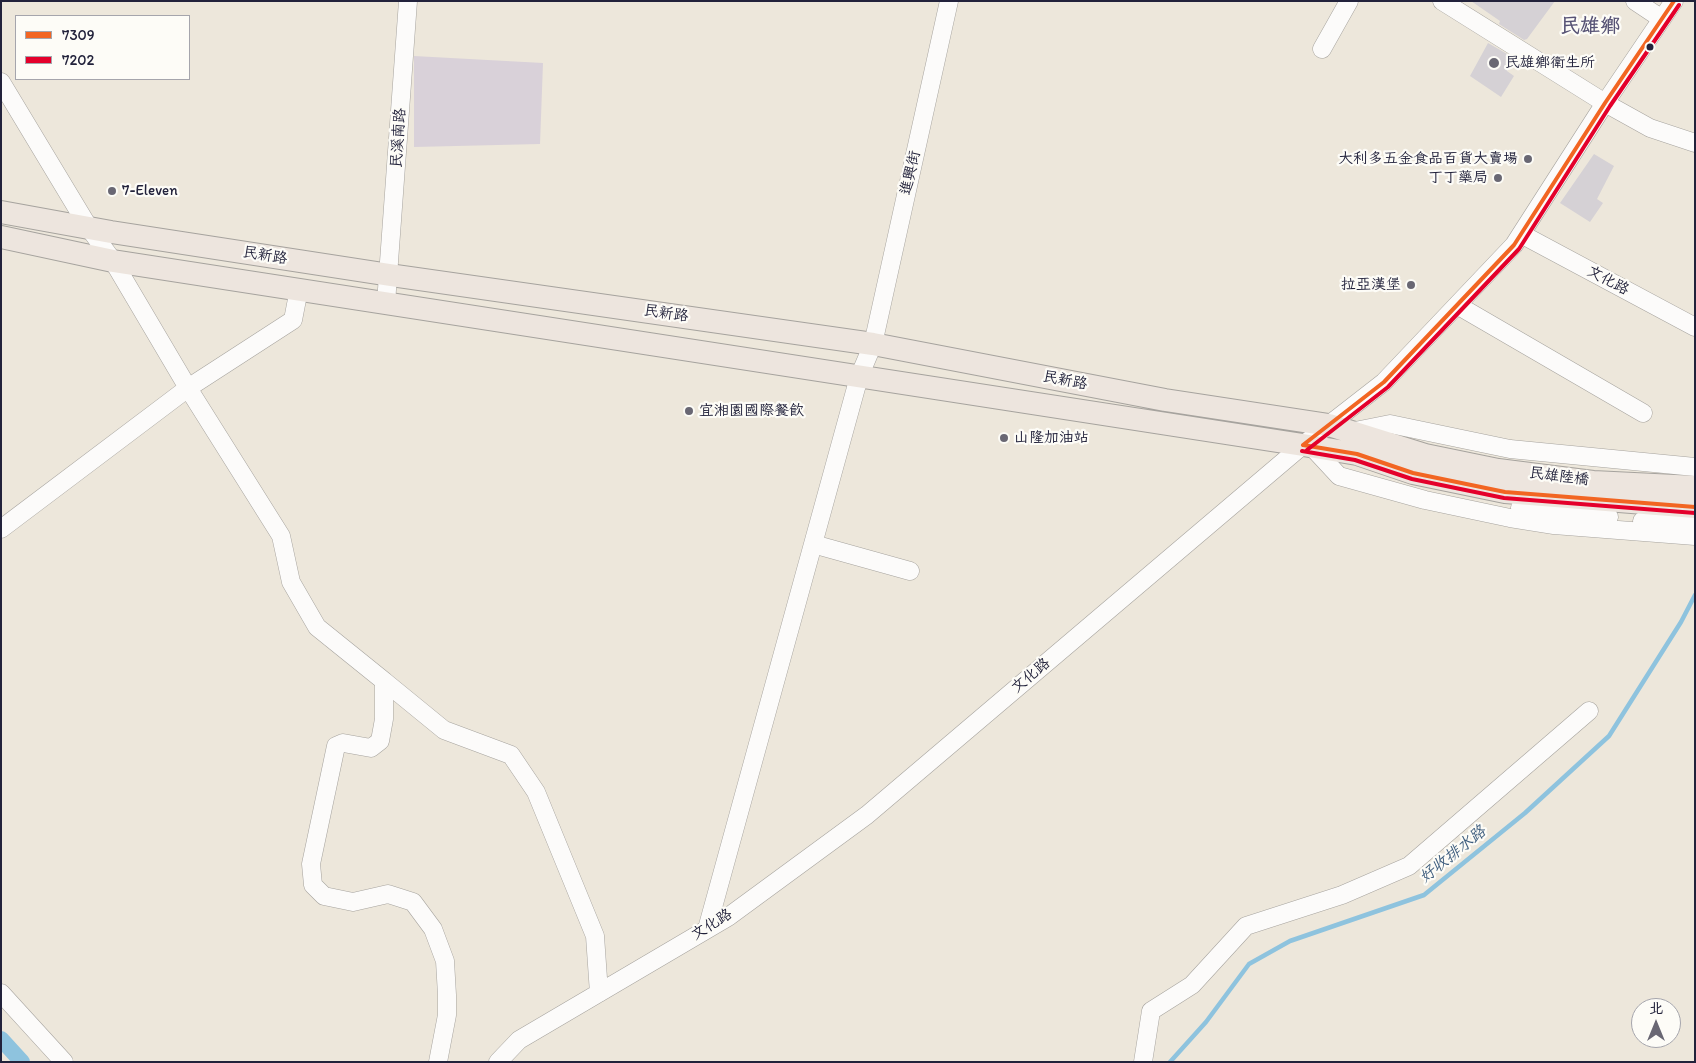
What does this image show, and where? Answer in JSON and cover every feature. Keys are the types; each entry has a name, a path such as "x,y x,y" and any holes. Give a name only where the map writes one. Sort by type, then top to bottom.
{"main road":[{"name":"民新路","path":"1,212 89,228 390,275 873,344 1165,400 1330,425 1356,431 1419,465"},
{"name":"民新路","path":"1,237 113,261 859,376 1419,465"},
{"name":"民雄陸橋","path":"1419,465 1498,470 1593,482 1695,487"},
{"name":"民雄陸橋","path":"1419,465 1505,492 1695,507"}],"street":[{"name":"民溪南路","path":"386,303 390,275 408,1"},
{"name":"進興街","path":"707,929 859,376 873,344 950,1"},
{"path":"1322,49 1349,1"},
{"path":"1442,1 1605,103 1650,128 1695,143"},
{"path":"1635,1 1662,19"},
{"name":"文化路","path":"498,1062 519,1040 728,917 867,815 1308,447 1330,425 1384,382 1514,245 1605,103 1674,1"},
{"path":"1,82 89,228 113,261 188,388 281,536 291,582 317,627 444,730 511,756 536,792 595,936 598,993"},
{"name":"文化路","path":"1520,234 1695,327"},
{"path":"1,529 188,388 293,320 299,289"},
{"path":"1457,304 1643,413"},
{"path":"1356,431 1390,424 1510,449 1695,467"},
{"path":"1308,447 1339,476 1425,500 1554,525 1695,536"},
{"name":"民雄陸橋","path":"1419,465 1490,457 1695,476"},
{"path":"1419,465 1513,508 1638,520 1695,522"},
{"path":"813,544 910,571"},
{"path":"384,681 384,719 380,741 372,748 343,743 336,746 311,864 313,885 324,896 352,902 388,894 413,902 433,929 445,961 448,995 447,1015 438,1062"},
{"path":"1143,1062 1151,1011 1192,985 1246,926 1342,896 1408,866 1589,711"},
{"path":"1,993 64,1062"}],"shaded area":[{"path":"414,56 543,63 540,144 414,147"}],"building":[{"path":"1471,1 1555,1 1527,39 1524,40 1499,24 1500,21"},
{"name":"民雄鄉衛生所","path":"1488,43 1514,58 1507,71 1514,76 1501,97 1470,76"},
{"path":"1594,154 1614,166 1597,199 1603,203 1590,222 1560,203"}],"waterway":[{"name":"好收排水路","path":"1170,1062 1206,1022 1249,964 1290,941 1424,895 1525,813 1609,736 1681,622 1695,595"},
{"path":"1,1039 22,1062"}],"transit line":[{"name":"7309","path":"1303,445 1384,382 1514,245 1605,103 1674,1"},
{"name":"7202","path":"1307,450 1388,387 1519,249 1610,106 1679,5"},
{"name":"7309","path":"1303,445 1357,454 1413,473 1505,492 1695,507"},
{"name":"7202","path":"1302,451 1355,460 1412,479 1504,498 1695,513"}],"place":[{"name":"民雄鄉衛生所","path":"1494,63"},
{"name":"大利多五金食品百貨大賣場","path":"1528,159"},
{"name":"丁丁藥局","path":"1498,178"},
{"name":"7-Eleven","path":"112,191"},
{"name":"拉亞漢堡","path":"1411,285"},
{"name":"宜湘園國際餐飲","path":"689,411"},
{"name":"山隆加油站","path":"1004,438"}],"district":[{"name":"民雄鄉","path":"1590,27"}]}
